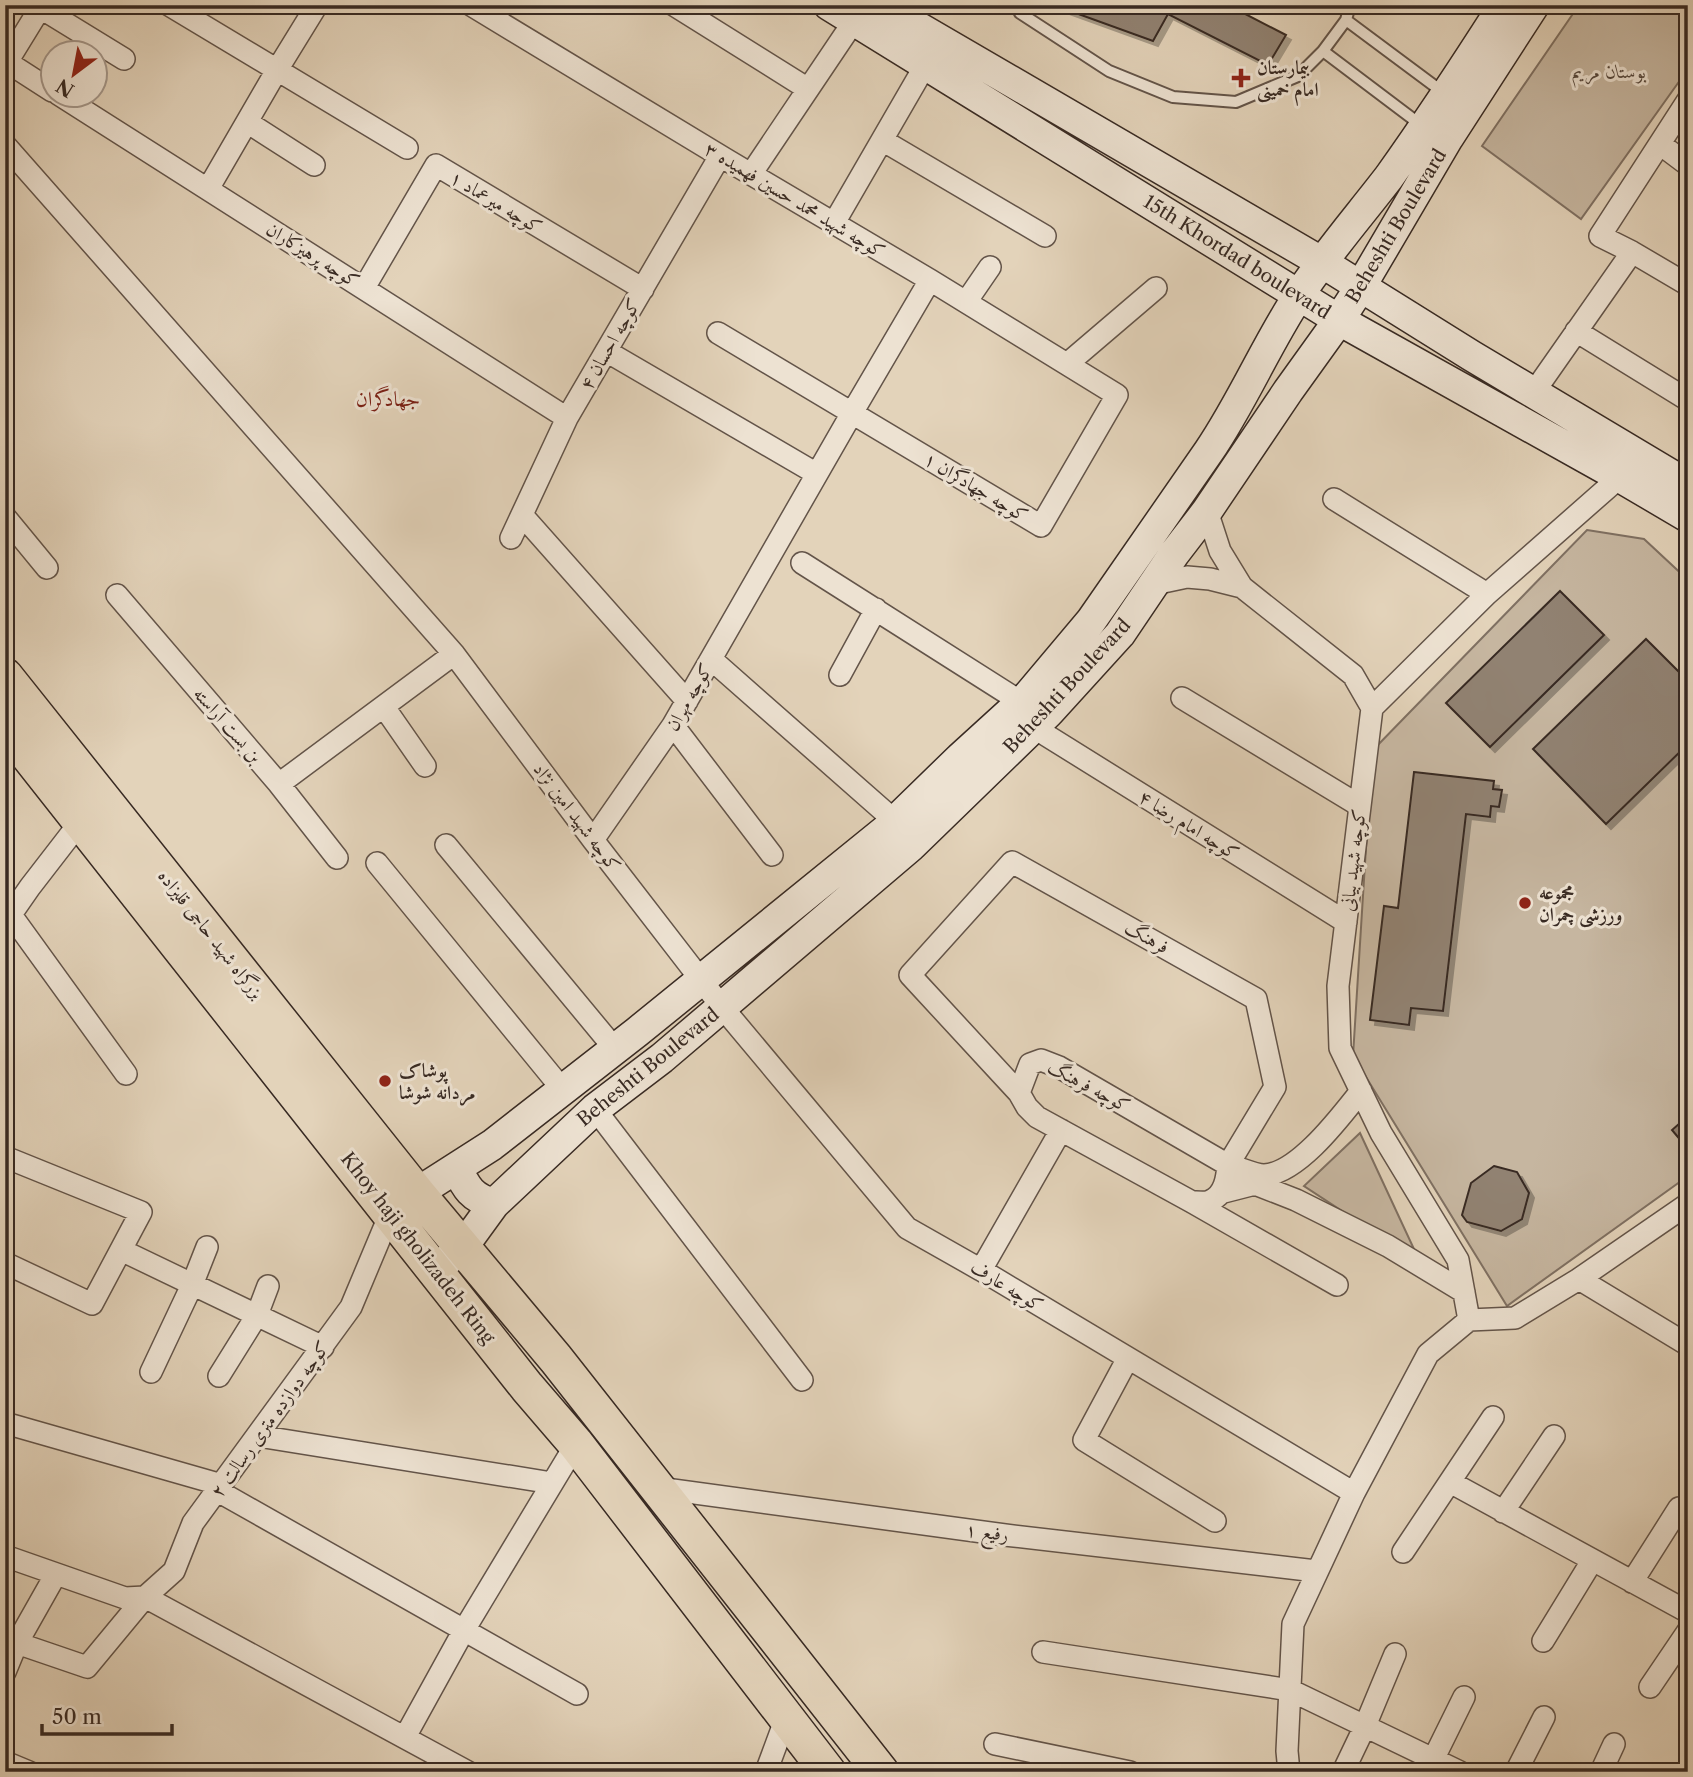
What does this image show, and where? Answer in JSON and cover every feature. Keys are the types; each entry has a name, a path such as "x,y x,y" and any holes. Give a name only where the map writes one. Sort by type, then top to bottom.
{"highway":[{"name":"بزرگراه شهید حاجی قلیزاده","path":"5,676 403,1204"},
{"name":"Khoy haji gholizadeh Ring","path":"5,726 80,821 403,1204 435,1270 527,1387 576,1444 828,1772"},
{"name":"Khoy haji gholizadeh Ring","path":"403,1204 438,1217 556,1359 881,1772"}],"main road":[{"name":"15th Khordad boulevard","path":"829,5 1339,320 1688,517"},
{"name":"15th Khordad boulevard","path":"880,5 1323,262 1472,356 1688,485"},
{"name":"Beheshti Boulevard","path":"435,1270 462,1248 494,1204 595,1109 662,1058 911,846 1027,714 1228,424 1299,295 1390,175 1504,5"},
{"name":"Beheshti Boulevard","path":"403,1204 492,1145 615,1049 887,830 1120,634 1339,320 1448,138 1534,5"},
{"path":"1390,175 1416,193"},
{"path":"1254,374 1262,369 1273,369 1282,377 1289,391"},
{"path":"457,1168 465,1186 480,1200 494,1204"}],"street":[{"path":"169,5 407,148"},
{"path":"208,189 317,5"},
{"path":"674,5 808,89"},
{"path":"38,82 6,63 39,6 124,59"},
{"name":"کوچه شهید محمد حسین فهمیده ۳","path":"485,9 720,156 1117,395"},
{"path":"751,174 854,21"},
{"path":"834,223 926,64"},
{"path":"1688,100 1600,236 1688,285"},
{"name":"کوچه پرهیزکاران","path":"80,108 567,418"},
{"path":"247,122 314,165"},
{"path":"882,140 1045,236"},
{"path":"1660,144 1688,165"},
{"name":"کوچه شهید امین نژاد","path":"5,145 454,654 722,1007"},
{"name":"کوچه احسان ۴","path":"511,538 567,418 720,156"},
{"name":"کوچه میرعماد ۱","path":"365,288 436,165 642,289"},
{"path":"1534,393 1632,252"},
{"path":"966,302 990,267"},
{"name":"کوچه مهران","path":"593,840 673,725 930,280"},
{"path":"1068,364 1156,288"},
{"path":"1577,331 1688,400"},
{"path":"718,333 852,413"},
{"path":"606,351 817,474"},
{"name":"کوچه جهادگران ۱","path":"852,413 1041,526 1117,395"},
{"path":"1207,511 1220,551 1242,587 1353,675 1372,708 1486,594 1620,477"},
{"path":"1334,499 1486,594"},
{"path":"522,515 687,701"},
{"path":"5,517 47,568"},
{"name":"کوچه امام رضا ۴","path":"802,563 876,609 1027,714 1346,922"},
{"path":"1154,584 1187,577 1210,579 1242,587"},
{"name":"بن بست آراسته","path":"117,595 279,784 337,858"},
{"path":"840,675 876,609"},
{"path":"279,784 454,654"},
{"path":"711,659 895,821"},
{"path":"1182,698 1360,806"},
{"path":"384,707 425,766"},
{"name":"کوچه شهید بیانی","path":"1372,708 1338,986 1340,1048 1381,1133 1458,1260 1469,1320"},
{"path":"673,725 772,855"},
{"path":"80,821 8,919 126,1074"},
{"path":"446,845 615,1049"},
{"name":"فرهنگ","path":"1019,1093 910,975 1012,862 1256,999 1275,1087 1228,1165"},
{"path":"377,863 563,1090"},
{"name":"کوچه عارف","path":"722,1007 907,1228 1354,1493"},
{"name":"کوچه فرهنگ","path":"1019,1093 1030,1064 1041,1060 1059,1067 1228,1165 1264,1175 1286,1169 1329,1132 1361,1091"},
{"path":"1019,1093 1027,1107 1038,1117 1337,1284"},
{"path":"595,1109 802,1380"},
{"path":"981,1270 1061,1130"},
{"path":"5,1157 141,1212 92,1304 5,1263"},
{"path":"1220,1194 1227,1178 1228,1165"},
{"path":"1192,1202 1210,1201 1220,1194 1255,1184 1296,1200 1388,1246 1464,1292"},
{"name":"کوچه دوازده متری رسالت ۲","path":"11,1641 87,1667 135,1598 174,1571 194,1523 351,1307 403,1204"},
{"path":"1289,1772 1287,1751 1293,1624 1354,1493 1428,1354 1469,1320 1515,1318 1579,1279 1688,1204"},
{"path":"151,1372 207,1247"},
{"path":"121,1250 323,1347"},
{"path":"1579,1279 1688,1345"},
{"path":"219,1376 257,1315 268,1286"},
{"path":"1128,1358 1084,1440 1215,1521"},
{"path":"1403,1552 1493,1417"},
{"path":"5,1423 220,1488 577,1694"},
{"path":"258,1436 552,1483"},
{"path":"1503,1512 1554,1436"},
{"path":"405,1737 463,1629 576,1444"},
{"path":"1450,1482 1688,1612"},
{"name":"رفیع ۱","path":"658,1488 1005,1535 1316,1571"},
{"path":"1632,1582 1679,1508"},
{"path":"5,1556 135,1598 468,1772"},
{"path":"1543,1641 1592,1561"},
{"path":"5,1672 11,1641 56,1574"},
{"path":"1650,1687 1688,1631"},
{"path":"1043,1652 1290,1690 1365,1726 1430,1765 1460,1772"},
{"path":"1343,1772 1395,1654"},
{"path":"1430,1765 1464,1697"},
{"path":"1516,1772 1544,1717"},
{"path":"766,1772 786,1718"},
{"path":"995,1744 1130,1772"},
{"path":"1601,1772 1614,1744"},
{"path":"5,1762 29,1772"}],"lane":[{"path":"1016,5 1020,13 1109,71 1173,97 1236,102 1298,76 1323,51 1346,20 1350,5"},
{"path":"1346,20 1446,95"},
{"path":"1323,51 1423,127"}],"green space":[{"name":"بوستان مریم","path":"1579,5 1679,5 1688,11 1688,69 1581,219 1482,146"},
{"name":"مجموعه ورزشی چمران","path":"1587,530 1644,539 1688,580 1688,1176 1507,1306 1353,1056 1372,751"},
{"path":"1360,1133 1420,1262 1304,1186"}],"building":[{"path":"1059,5 1228,5 1286,35 1268,65 1168,14 1153,41"},
{"path":"1560,591 1604,635 1490,747 1446,703"},
{"path":"1646,639 1688,681 1688,744 1606,824 1533,749"},
{"path":"1414,772 1494,781 1493,789 1502,790 1499,807 1491,806 1490,817 1466,814 1443,1011 1411,1008 1409,1025 1370,1020 1384,906 1398,908"},
{"path":"1688,1116 1688,1149 1672,1130"},
{"path":"1494,1166 1517,1172 1529,1193 1522,1219 1501,1231 1467,1222 1462,1215 1471,1183"}],"place":[{"name":"بیمارستان امام خمینی","path":"1241,78"},
{"name":"مجموعه ورزشی چمران","path":"1525,903"},
{"name":"پوشاک مردانه شوشا","path":"385,1081"}],"district":[{"name":"جهادگران","path":"388,398"}]}
